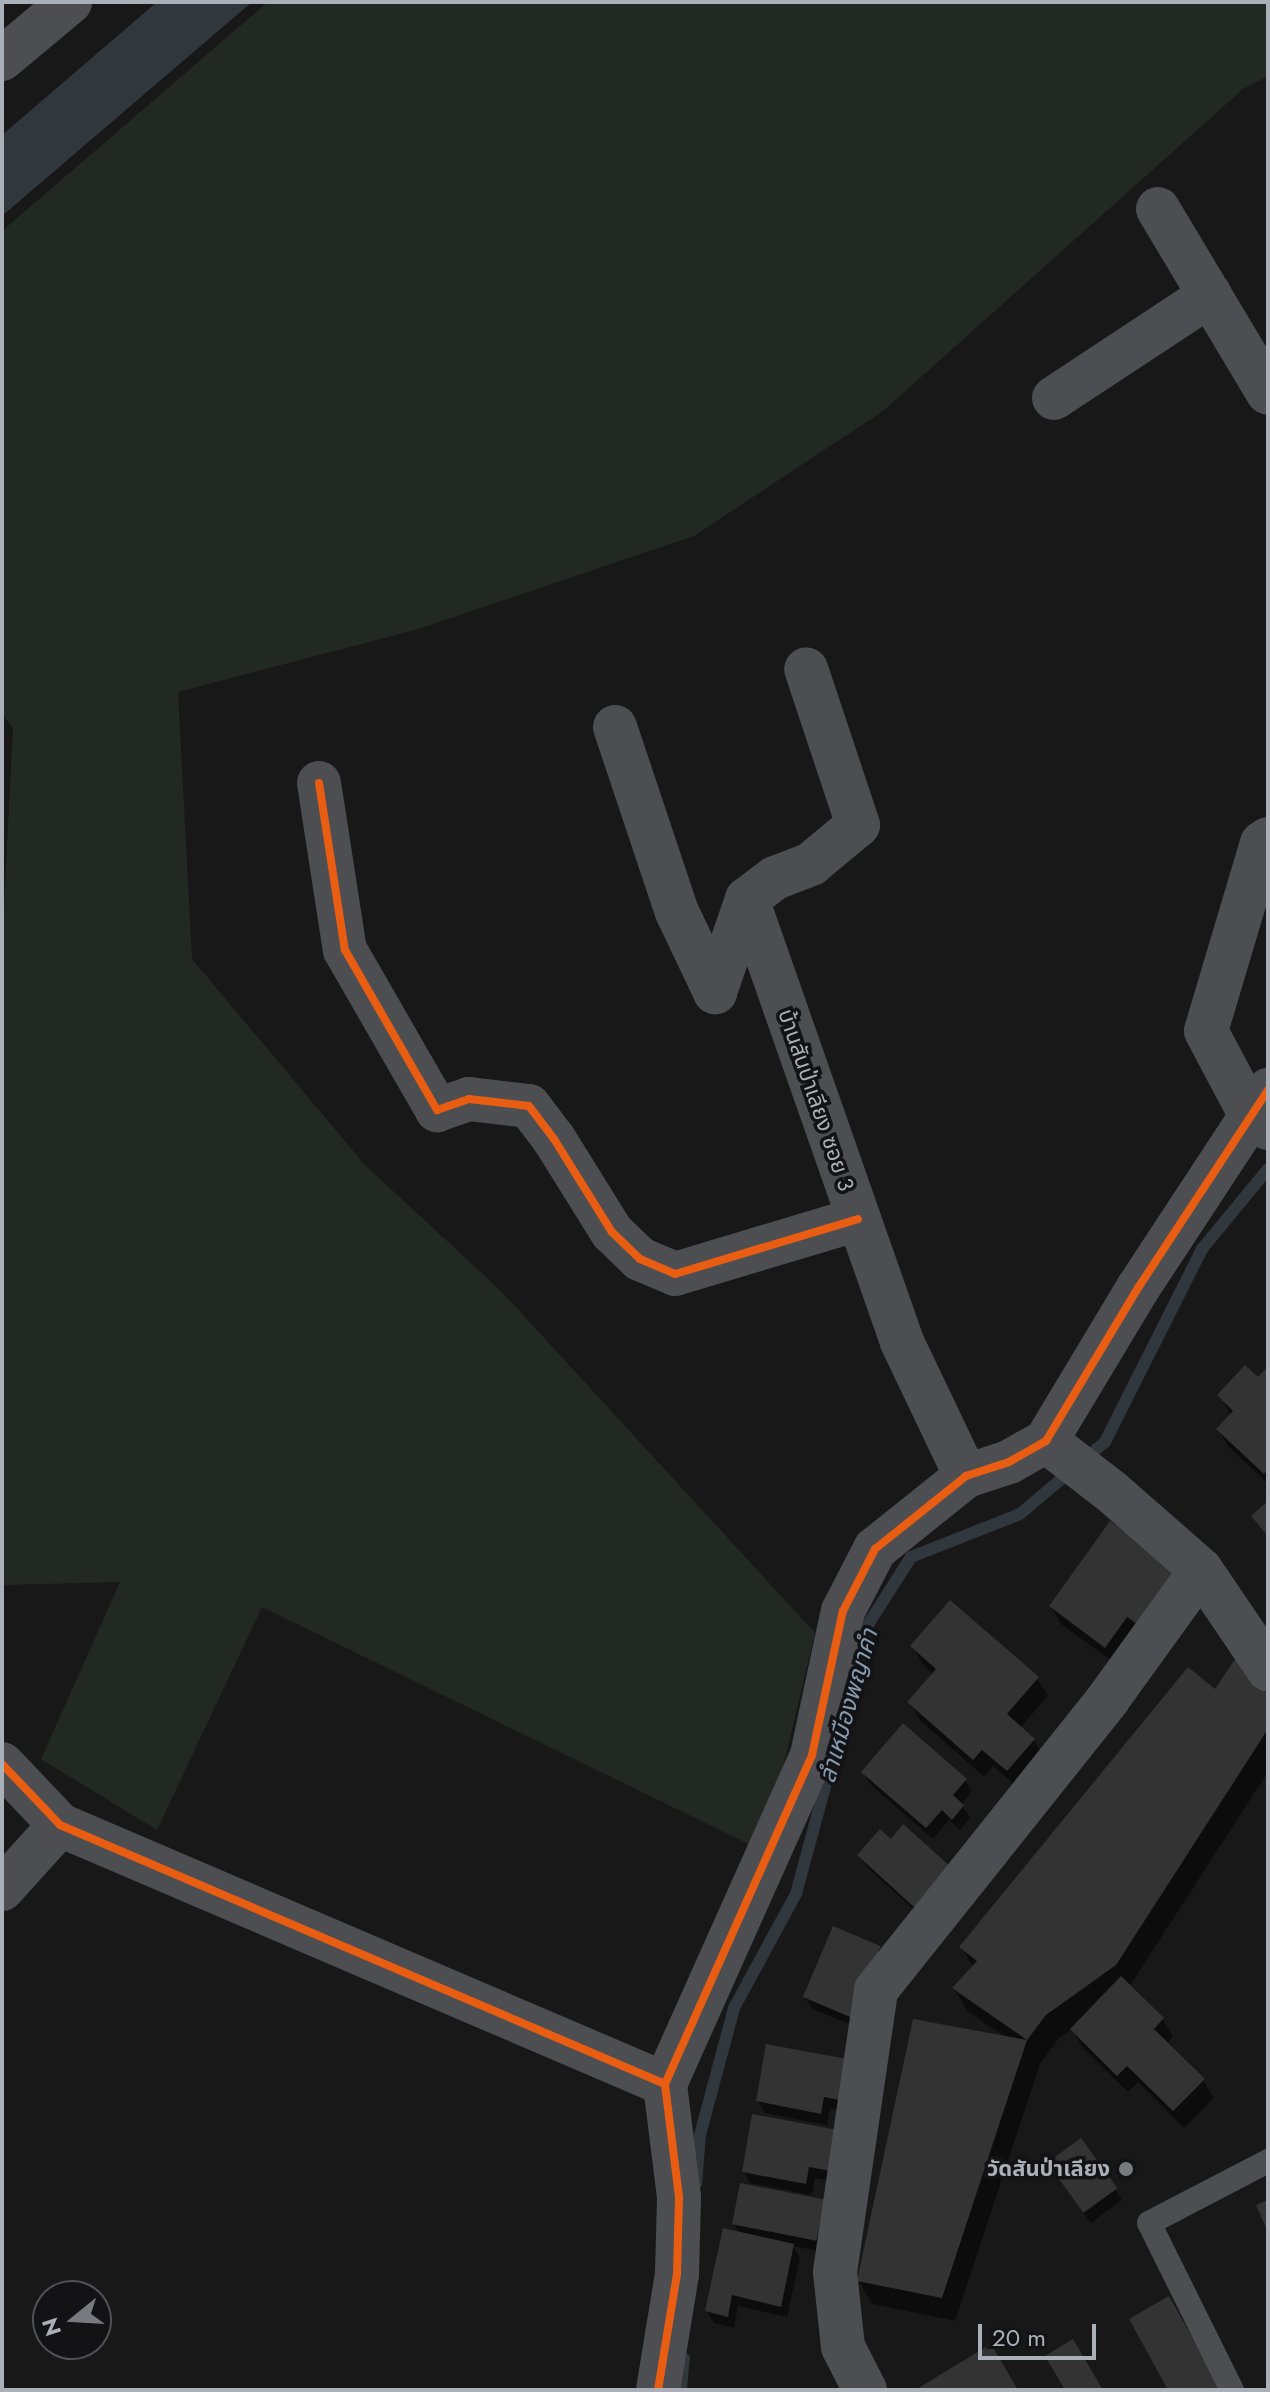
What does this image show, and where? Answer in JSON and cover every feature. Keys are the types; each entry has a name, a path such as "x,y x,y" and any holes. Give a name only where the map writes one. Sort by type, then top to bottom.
{"street":[{"path":"2,59 70,2"},
{"path":"1158,209 1268,393"},
{"path":"1054,398 1210,295"},
{"path":"615,727 677,912 715,992 747,899 775,878 811,864 858,825 806,669"},
{"path":"319,783 345,950 437,1110 469,1099 529,1106 612,1232 640,1259 675,1274 858,1219"},
{"path":"1061,1452 1138,1288 1262,1111 1206,1031 1262,843 1268,839"},
{"name":"บ้านสันป่าเลียง ซอย 3","path":"747,899 902,1342 966,1476"},
{"path":"658,2390 677,2274 679,2197 665,2084 812,1755 843,1611 875,1549 966,1476 1009,1462 1061,1452 1201,1570 1268,1669"},
{"path":"865,2390 843,2347 835,2272 876,1990 1108,1699 1201,1570"},
{"path":"2,1764 60,1825 665,2084"},
{"path":"2,1889 60,1825"}],"lane":[{"path":"1232,2390 1149,2223 1268,2161"}],"shaded area":[{"path":"157,2 252,2 2,216 2,135"},
{"path":"268,2 1268,2 1268,76 1243,89 883,411 694,536 415,630 178,692 192,959 365,1165 502,1292 815,1633 763,1851 262,1607 157,1830 41,1759 120,1582 2,1585 2,947 13,728 2,714 2,231"}],"building":[{"path":"1245,1365 1258,1377 1268,1366 1268,1469 1264,1474 1216,1429 1233,1411 1217,1395"},
{"path":"1268,1501 1268,1536 1251,1516"},
{"path":"1110,1521 1187,1578 1148,1632 1127,1617 1105,1648 1049,1606"},
{"path":"950,1600 1039,1677 1007,1714 1035,1739 1007,1771 982,1750 973,1760 907,1702 936,1669 910,1646"},
{"path":"1241,1650 1268,1688 1268,1729 1116,1965 1046,2015 1027,2040 952,1988 977,1961 959,1947 1188,1667 1215,1689"},
{"path":"903,1723 967,1779 953,1795 964,1805 952,1820 942,1810 926,1828 861,1772"},
{"path":"903,1824 951,1867 915,1908 857,1855 880,1829 891,1839"},
{"path":"833,1926 881,1946 851,2017 803,1997"},
{"path":"1121,1976 1164,2018 1154,2029 1205,2079 1173,2111 1127,2066 1117,2076 1070,2029"},
{"path":"913,2019 1027,2040 942,2298 857,2281"},
{"path":"766,2044 858,2061 850,2102 824,2097 821,2114 756,2101"},
{"path":"752,2114 843,2131 836,2172 809,2167 806,2184 742,2172"},
{"path":"1081,2138 1117,2188 1083,2213 1047,2163"},
{"path":"740,2183 824,2199 816,2241 732,2224"},
{"path":"1268,2200 1268,2232 1256,2205"},
{"path":"723,2228 794,2244 781,2307 732,2295 728,2317 705,2311"},
{"path":"1169,2296 1222,2390 1168,2390 1129,2319"},
{"path":"1073,2339 1103,2390 1065,2390 1045,2356"},
{"path":"991,2344 1018,2390 915,2390"}],"waterway":[{"name":"ลำเหมืองพญาคำ","path":"696,2184 700,2135 734,2008 796,1894 869,1623 911,1557 1020,1514 1105,1442 1202,1249 1268,1169"},
{"name":"ลำเหมืองพญาคำ","path":"681,2390 684,2358"}],"cycle path":[{"path":"319,783 345,950 437,1110 469,1099 529,1106 554,1139 612,1232 640,1259 675,1274 858,1219"},
{"path":"658,2390 677,2274 679,2197 665,2084 812,1755 843,1611 875,1549 966,1476 1009,1462 1046,1441 1138,1288 1268,1090"},
{"path":"2,1764 60,1825 665,2084"}],"place":[{"name":"วัดสันป่าเลียง","path":"1126,2169"}]}
